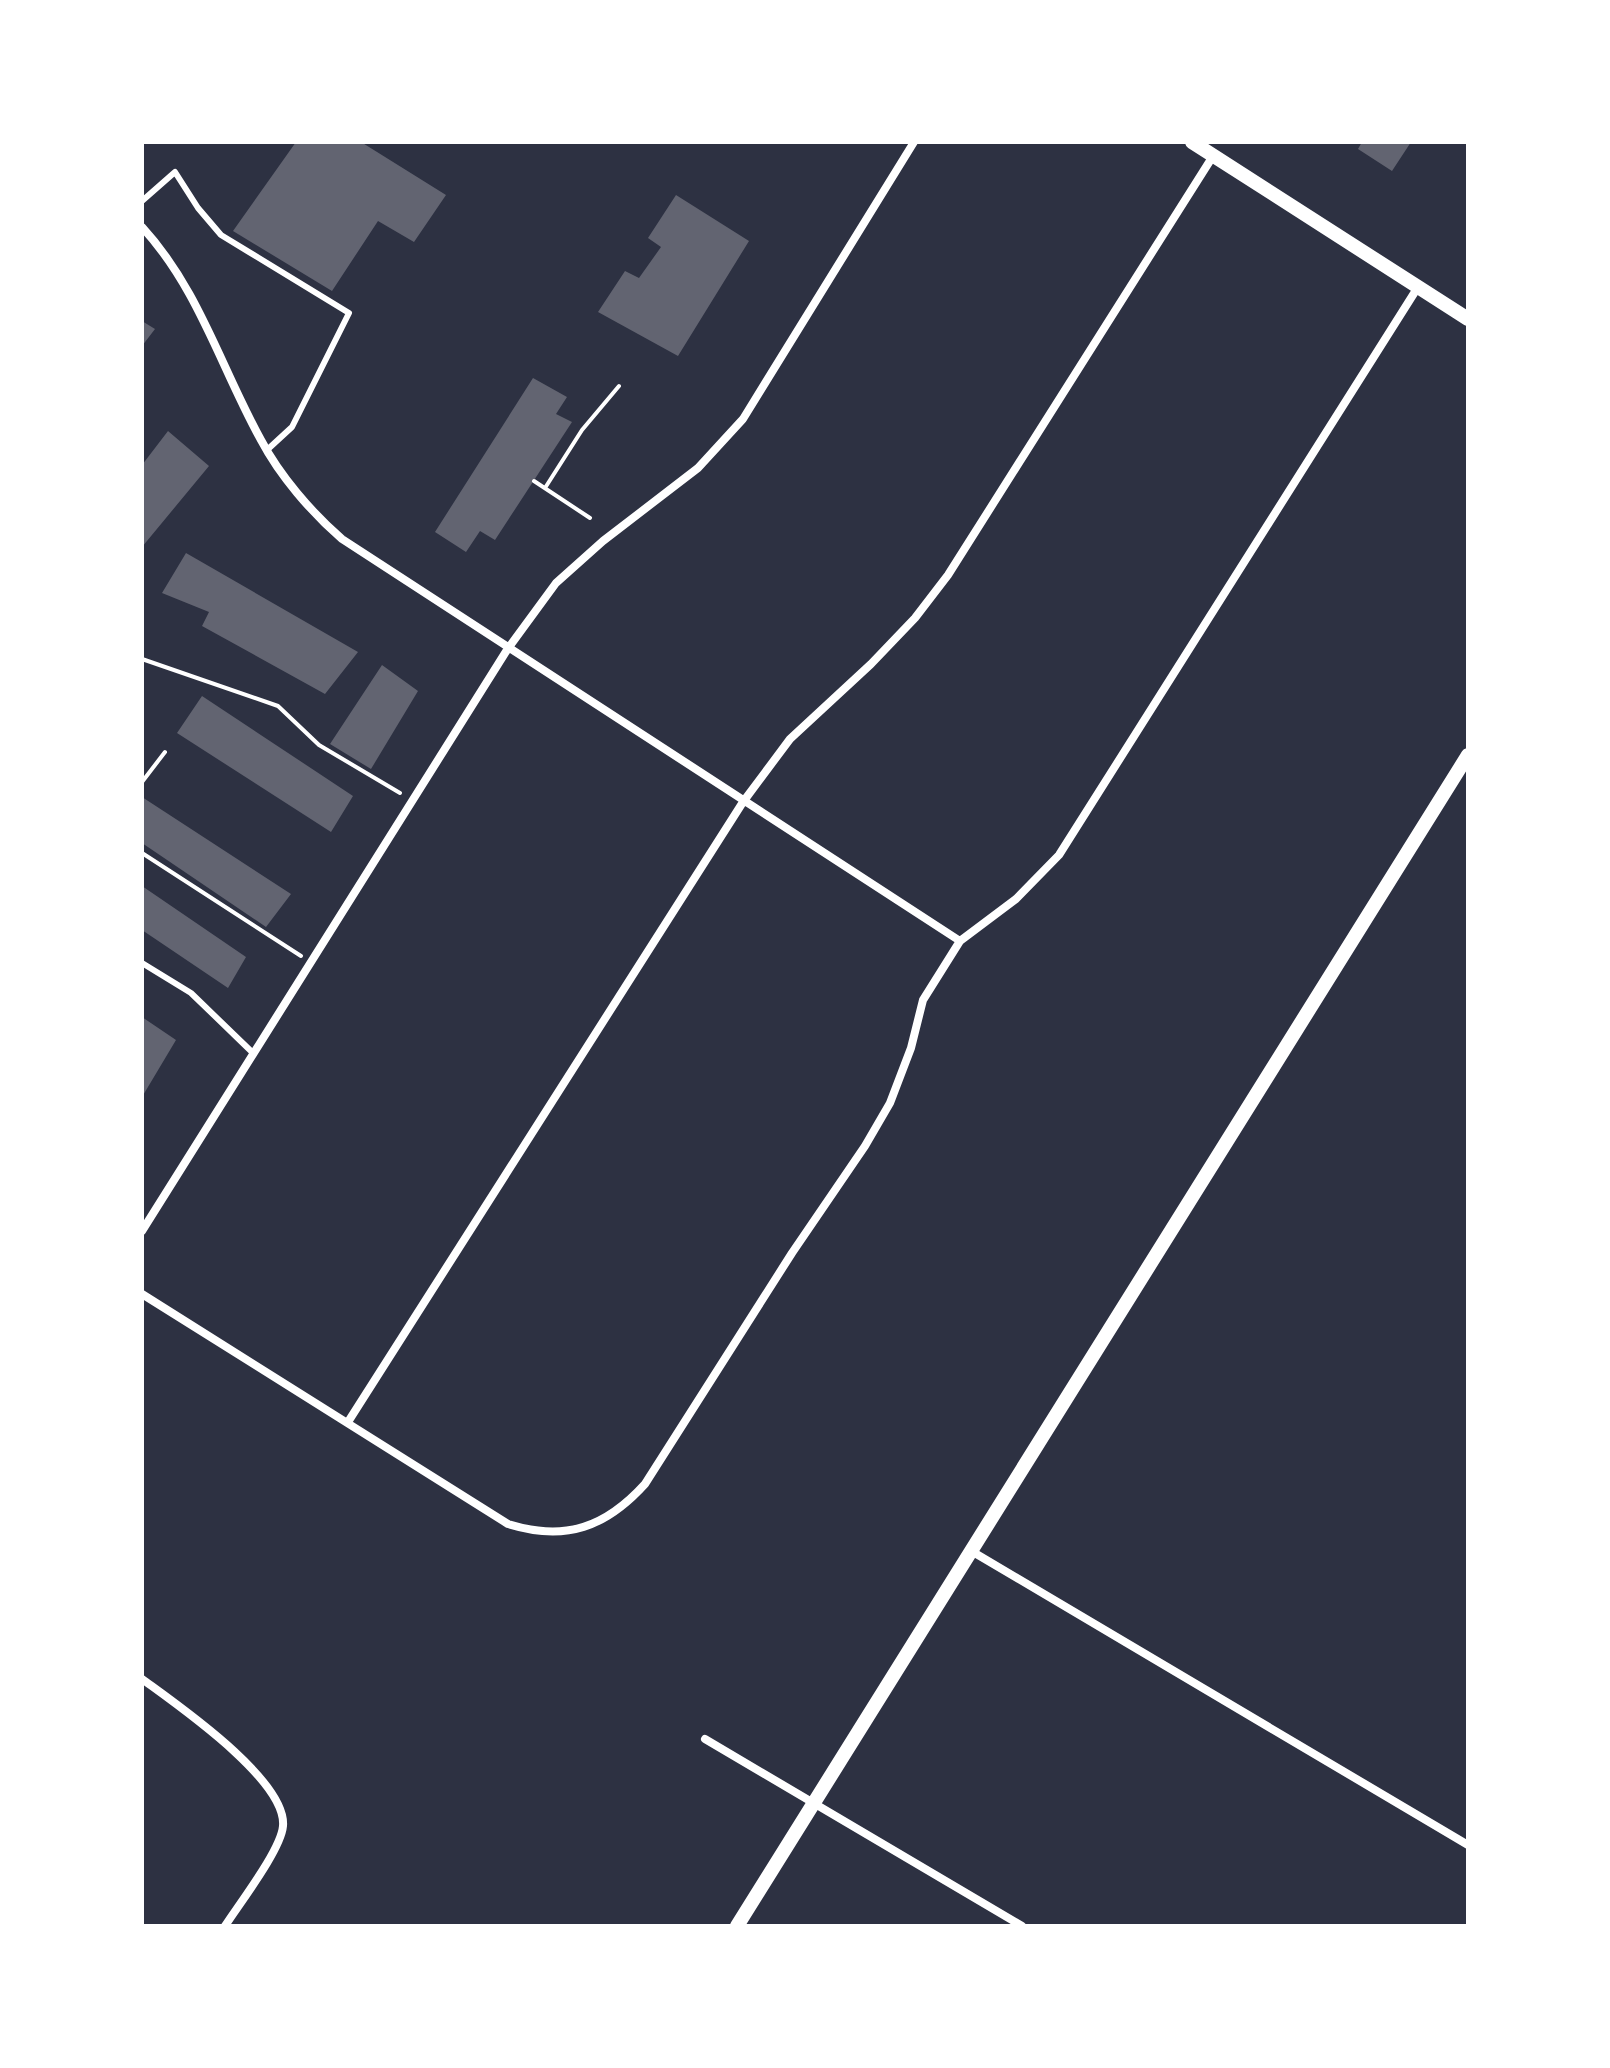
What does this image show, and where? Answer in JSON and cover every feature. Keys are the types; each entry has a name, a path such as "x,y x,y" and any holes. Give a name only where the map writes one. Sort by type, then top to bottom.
{"street":[{"path":"142,1231 507,650 556,583 603,541 698,468 743,419 914,142"},
{"path":"1192,142 1468,319"},
{"path":"348,1422 743,802 790,739 871,664 915,618 948,575 1213,156"},
{"path":"142,227 185,281 267,450 342,539 507,650 960,941"},
{"path":"142,1294 481,1508 520,1528 532,1532 599,1524 622,1509 645,1484 792,1253 865,1146 890,1103 911,1048 923,1000 960,941 1016,899 1059,855 1418,287"},
{"path":"737,1926 1468,755"},
{"path":"973,1552 1468,1845"},
{"path":"142,1679 194,1716 263,1781 276,1800 283,1825 268,1860 225,1926"},
{"path":"705,1739 1022,1926"}],"lane":[{"path":"142,201 175,172 198,208 221,235 349,313 292,427 267,450"},
{"path":"142,963 191,993 253,1053"}],"path":[{"path":"545,488 582,430 619,386"},
{"path":"534,481 590,518"},
{"path":"142,659 278,706 319,745 412,800"},
{"path":"142,782 165,752"},
{"path":"142,853 310,962"}],"building":[{"path":"296,142 361,142 446,195 414,242 378,221 332,291 233,231"},
{"path":"1362,142 1411,142 1392,171 1358,149"},
{"path":"676,195 749,241 678,356 598,312 625,271 639,278 661,247 648,238"},
{"path":"142,321 155,329 142,346"},
{"path":"533,378 567,397 556,414 572,422 495,540 480,531 466,552 435,532"},
{"path":"168,431 209,466 142,547 142,465"},
{"path":"186,553 358,652 325,694 202,626 209,612 162,593"},
{"path":"382,665 418,691 371,769 330,744"},
{"path":"202,696 353,796 331,832 177,733"},
{"path":"142,797 291,894 266,927 142,843"},
{"path":"142,886 246,957 228,988 142,930"},
{"path":"142,1017 176,1040 142,1097"}]}
